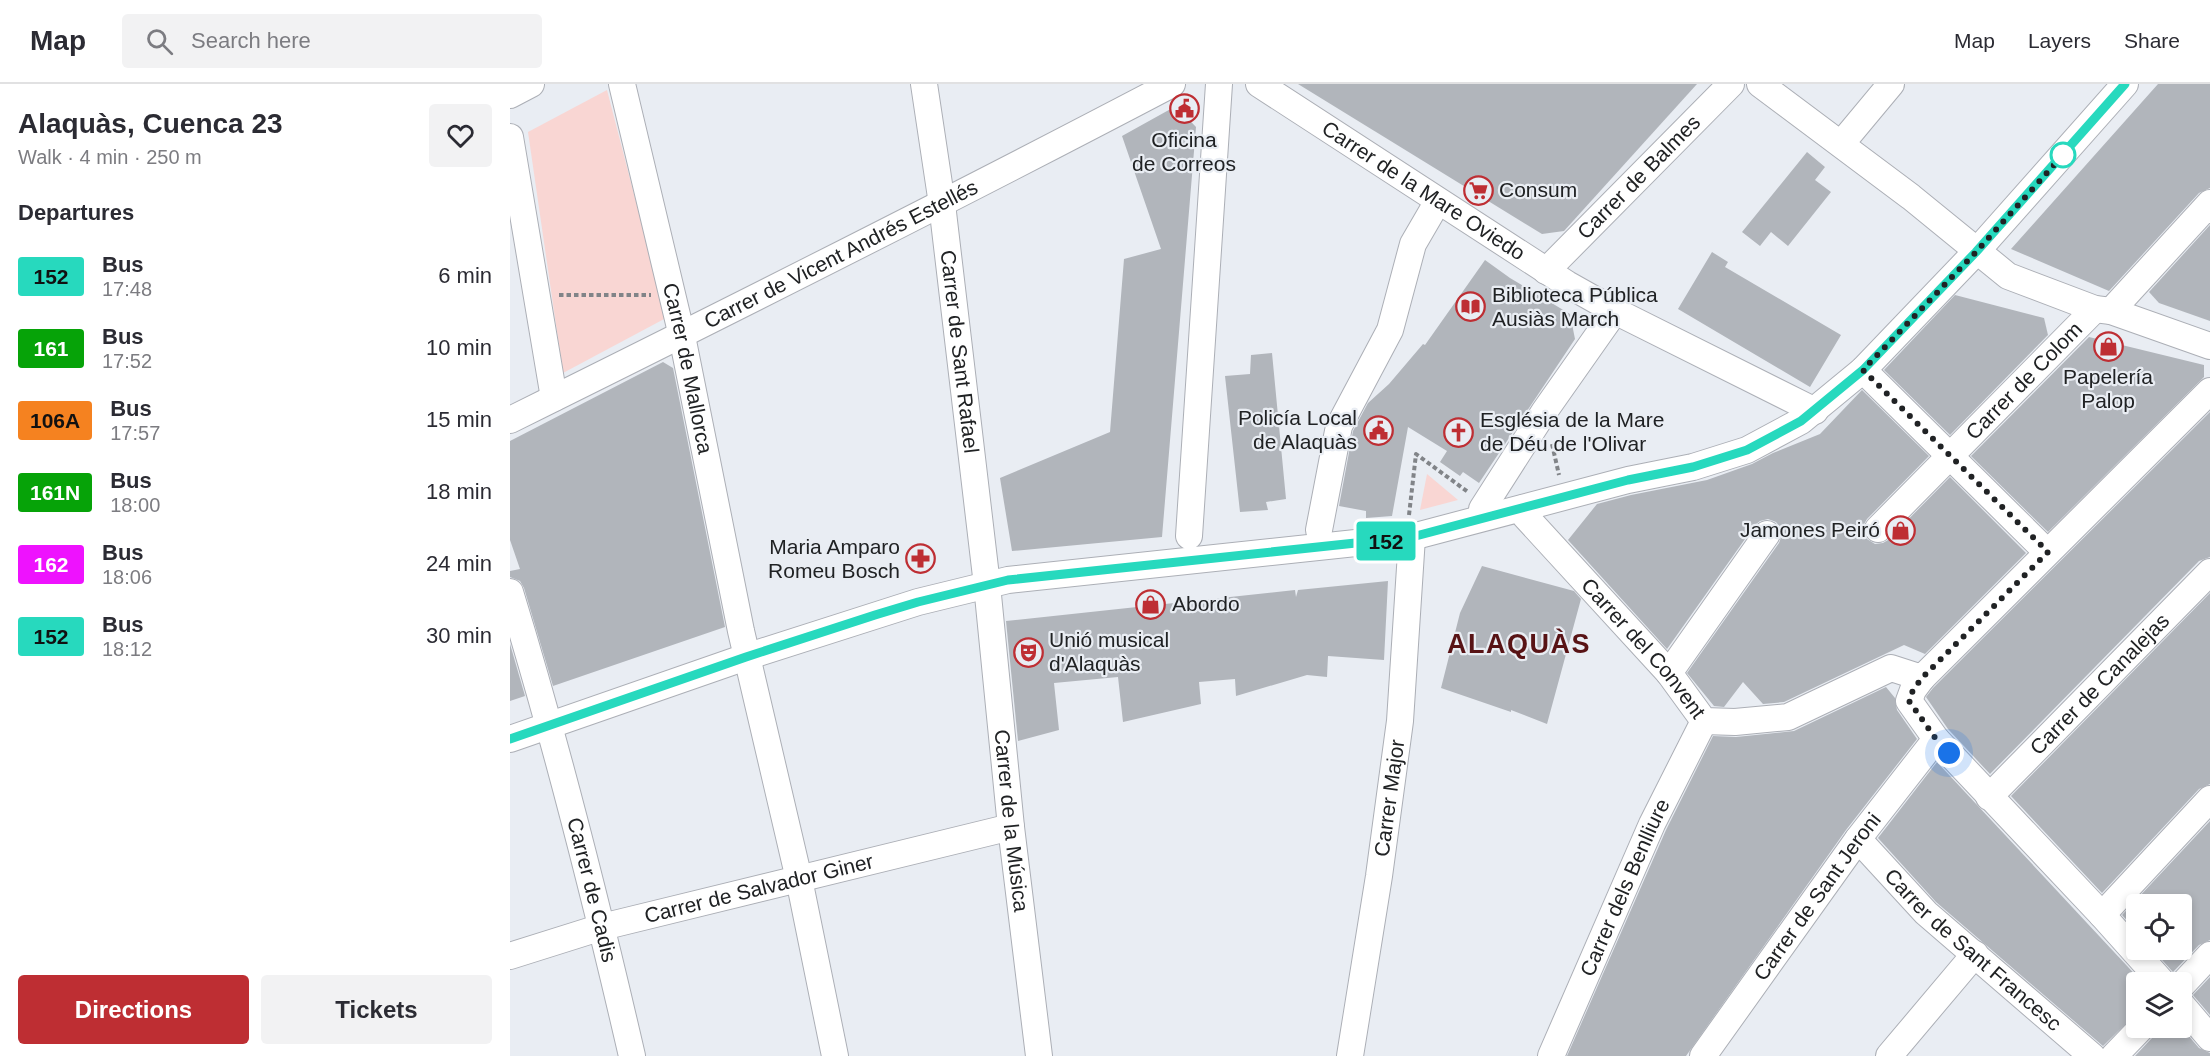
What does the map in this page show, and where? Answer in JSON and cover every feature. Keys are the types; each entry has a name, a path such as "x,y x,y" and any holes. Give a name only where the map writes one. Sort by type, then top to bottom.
{"street":[{"path":"510,95 531,84"},
{"name":"Carrer de Mallorca","path":"622,84 682,336 746,657 799,879 835,1056"},
{"name":"Carrer de Sant Rafael","path":"924,84 942,204 987,585"},
{"name":"Carrer de Vicent Andrés Estellés","path":"510,420 682,336 1172,84"},
{"path":"1189,536 1219,84"},
{"name":"Carrer de la Mare Oviedo","path":"1259,84 1546,271 1615,311 1815,411"},
{"name":"Carrer de Balmes","path":"1546,271 1731,84"},
{"path":"1760,84 1911,197 2008,276 2210,346"},
{"path":"1841,144 1891,84"},
{"path":"510,739 746,657 918,602 1008,580 1410,529 1523,508 1628,480 1693,467 1747,450 1783,432 1815,411 1863,370 1976,252 2125,84"},
{"path":"510,137 554,398"},
{"path":"1319,530 1338,426 1390,330 1413,244 1438,201"},
{"name":"Carrer de Colom","path":"1878,529 2210,203"},
{"path":"1483,507 1544,412 1615,311"},
{"path":"1863,370 2048,552"},
{"path":"2153,972 1936,739 1909,701 1913,690 1922,678 2210,391"},
{"name":"Carrer del Convent","path":"1523,508 1525,516 1669,673 1704,721 1735,722 1788,717 1891,668 1922,678"},
{"name":"Carrer Major","path":"1350,1056 1379,876 1400,721 1410,529"},
{"path":"1669,673 1767,534"},
{"name":"Carrer de Canalejas","path":"1989,797 2210,572"},
{"name":"Carrer de la Música","path":"987,585 1011,827 1039,1056"},
{"name":"Carrer de Cadis","path":"510,592 550,725 602,927 632,1056"},
{"name":"Carrer dels Benlliure","path":"1551,1056 1652,824 1704,721"},
{"name":"Carrer de Sant Jeroni","path":"1703,1056 1858,839 1936,739"},
{"path":"2102,915 2210,799"},
{"name":"Carrer de Salvador Giner","path":"510,956 602,927 1011,827"},
{"name":"Carrer de Sant Francesc","path":"1858,839 1926,913 2092,1056"},
{"path":"1889,1056 1975,954"},
{"path":"2192,974 2210,955"},
{"path":"2192,1017 2210,1038"},
{"path":"2114,1056 2131,1038"}],"path":[{"path":"537,296 672,295"},
{"path":"1544,412 1562,484"},
{"path":"1410,529 1416,454 1483,507"}],"shaded area":[{"path":"607,90 666,318 563,373 528,132"},
{"path":"1427,474 1458,500 1420,510"}],"building":[{"path":"1298,84 1697,84 1564,231 1542,234"},
{"path":"2158,84 2210,84 2210,188 2199,193 2109,291 2011,249"},
{"path":"1176,106 1196,127 1162,537 1012,551 1000,478 1110,432 1124,259 1161,249 1122,136"},
{"path":"1807,152 1825,167 1815,180 1831,192 1788,246 1771,232 1760,246 1742,232"},
{"path":"2210,225 2210,321 2159,303 2149,292"},
{"path":"1712,252 1728,262 1725,267 1841,335 1810,387 1678,309"},
{"path":"1485,260 1570,314 1575,339 1479,483 1463,472 1460,476 1440,462 1447,451 1408,427 1392,516 1366,518 1366,511 1339,506 1353,431 1368,403 1389,384 1423,344 1425,345"},
{"path":"1955,295 2044,318 2048,335 1950,435 1884,370"},
{"path":"2089,337 2204,365 2204,377 2048,532 1971,456"},
{"path":"1272,353 1286,499 1266,502 1268,510 1240,512 1225,376 1250,374 1251,355"},
{"path":"663,362 673,368 725,627 553,686 524,588 520,581 510,577 510,571 520,569 510,540 510,441"},
{"path":"1862,390 1929,456 1867,519 1863,532 1867,539 1875,544 1888,540 1950,477 2026,553 1925,654 1904,645 1784,702 1763,704 1743,682 1724,707 1714,706 1687,673 1779,543 1782,535 1776,522 1768,519 1755,525 1667,649 1568,540 1597,504 1707,480 1752,464 1820,434"},
{"path":"2210,412 2210,557 2199,561 1990,774 1948,729 1926,697"},
{"path":"1482,566 1574,591 1581,599 1547,724 1441,688 1460,613"},
{"path":"1388,581 1384,660 1328,656 1327,677 1307,675 1236,696 1235,679 1199,682 1201,704 1123,722 1118,677 1054,683 1059,730 1018,741 1006,621 1295,590 1296,597 1298,590"},
{"path":"2210,593 2210,784 2199,789 2102,893 2011,796"},
{"path":"510,644 525,696 510,701"},
{"path":"1886,687 1895,698 1897,710 1917,739 1846,830 1686,1056 1567,1056 1666,830 1713,736 1736,737 1794,731"},
{"path":"1937,762 2133,972 2126,972 2126,1024 2103,1046 1936,902 1878,838"},
{"path":"2210,821 2210,940 2199,945 2192,952 2192,894 2142,894"},
{"path":"2162,960 2185,960 2173,972"},
{"path":"2210,977 2210,1015 2193,995"},
{"path":"2152,1038 2190,1038 2199,1048 2210,1053 2210,1056 2135,1056"}],"bus line":[{"name":"152","path":"510,739 875,615 1008,580 1412,537 1628,480 1693,467 1747,450 1801,421 1863,370 1976,252 2125,84"}],"place":[{"name":"Oficina de Correos","path":"1184,109"},
{"name":"Consum","path":"1478,190"},
{"name":"Biblioteca Pública Ausiàs March","path":"1471,307"},
{"name":"Papelería Palop","path":"2108,346"},
{"name":"Policía Local de Alaquàs","path":"1378,430"},
{"name":"Església de la Mare de Déu de l'Olivar","path":"1459,432"},
{"name":"Jamones Peiró","path":"1901,530"},
{"name":"Maria Amparo Romeu Bosch","path":"921,559"},
{"name":"Abordo","path":"1151,604"},
{"name":"Unió musical d'Alaquàs","path":"1028,652"}],"district":[{"name":"ALAQUÀS","path":"1519,644"}],"route":[{"path":"1949,753 1909,701 1913,690 1922,678 2048,552 1863,370 1976,252 2063,155"}]}
